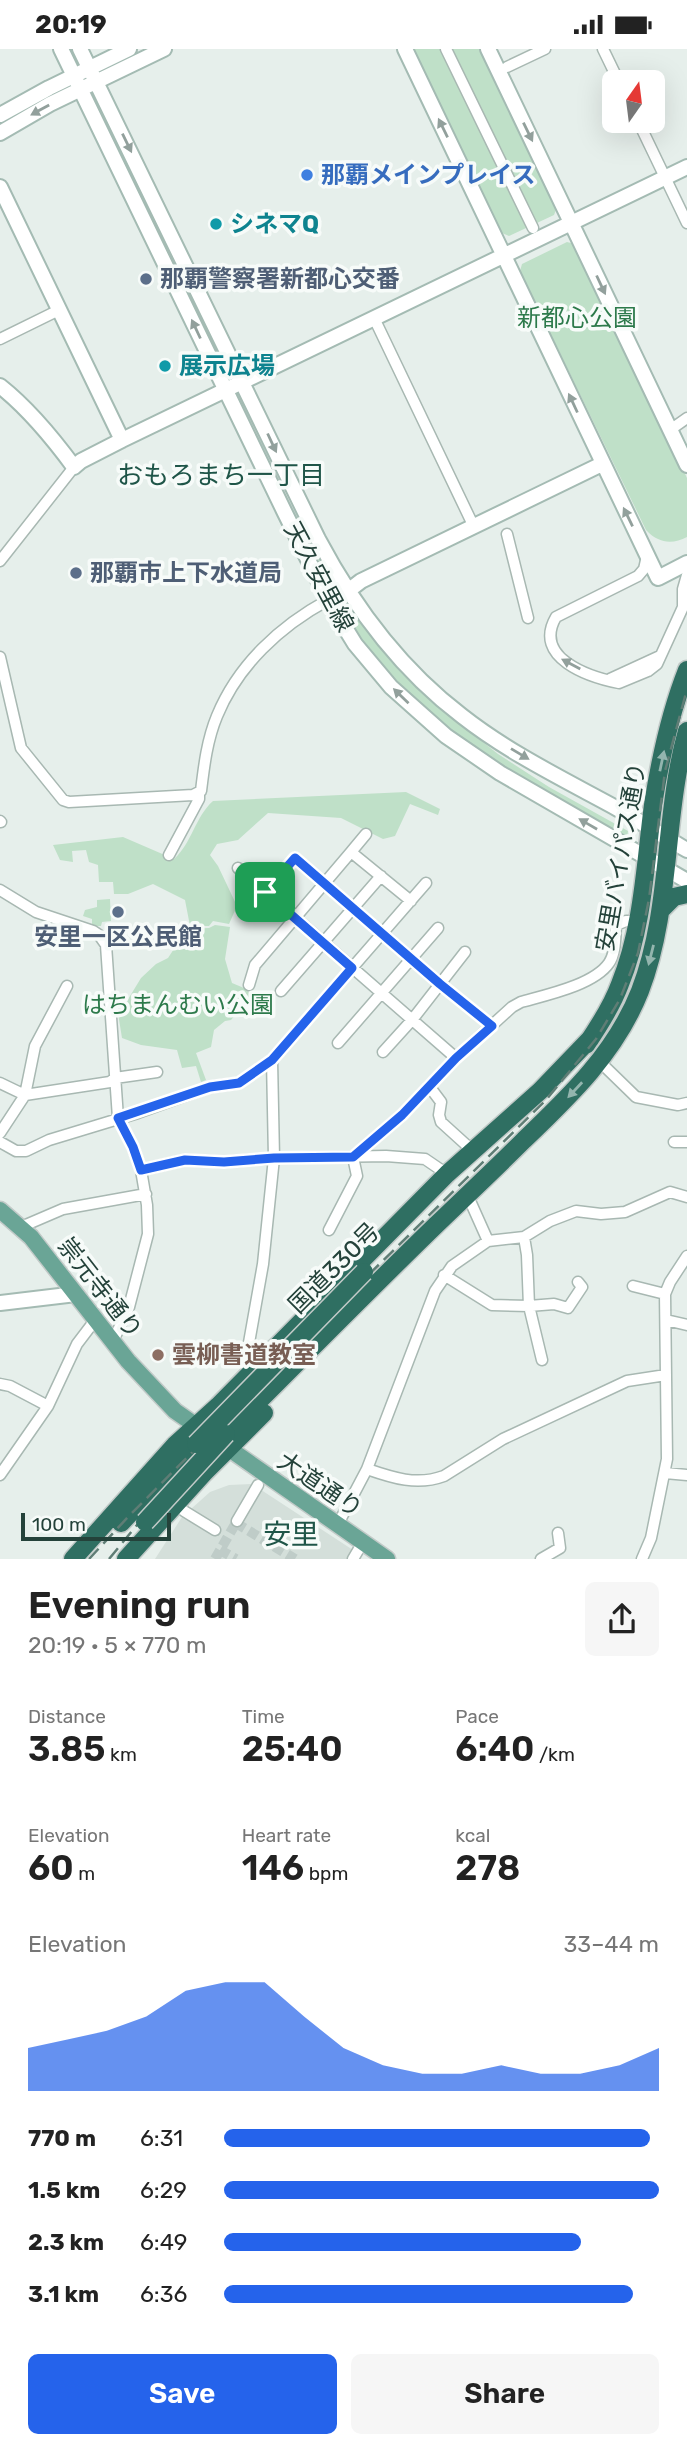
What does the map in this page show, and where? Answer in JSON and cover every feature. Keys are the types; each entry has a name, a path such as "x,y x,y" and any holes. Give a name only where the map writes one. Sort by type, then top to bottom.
{"highway":[{"name":"安里バイパス通り","path":"532,1108 567,1070 591,1038 620,986 638,921 650,829 666,740 687,670"},
{"name":"安里バイパス通り","path":"550,1116 600,1061 618,1034 648,969 661,910 675,787 687,731"},
{"path":"661,910 674,897 687,894"},
{"path":"73,1559 195,1426 447,1174 540,1091 591,1038"},
{"name":"国道330号","path":"113,1559 146,1519 532,1108"},
{"path":"126,1559 146,1519 228,1449 543,1132 550,1116"},
{"name":"国道330号","path":"370,1278 550,1116"},
{"name":"国道330号","path":"89,1559 146,1519"}],"main road":[{"name":"崇元寺通り","path":"0,1210 21,1227 159,1395 195,1426 228,1449"},
{"name":"大道通り","path":"228,1449 387,1559"}],"street":[{"name":"天久安里線","path":"61,49 328,600 355,643 391,687 426,720 500,773 687,881"},
{"name":"天久安里線","path":"80,49 243,381 317,539 378,634 425,685 463,717 515,751 687,850"},
{"path":"0,133 77,83 89,68 129,49"},
{"path":"0,115 77,83 96,82 164,49"},
{"path":"405,49 658,578 687,563"},
{"path":"446,49 533,228"},
{"path":"488,49 687,465"},
{"path":"507,67 545,49"},
{"path":"603,49 613,70"},
{"path":"644,133 687,223"},
{"path":"0,561 80,461 687,167"},
{"path":"0,187 122,440"},
{"path":"0,339 60,310"},
{"path":"374,318 474,527"},
{"path":"0,386 25,408 56,442 74,467"},
{"path":"670,430 687,418"},
{"path":"348,591 361,581 603,464"},
{"path":"507,534 528,618"},
{"path":"647,556 644,569 638,576 556,617 550,629 551,641 564,663 619,683 653,668 663,653 683,607 683,585 687,575"},
{"path":"169,855 199,799 212,730 235,683 266,644 300,617 328,600"},
{"path":"0,657 21,748 63,800 69,802 199,793"},
{"path":"249,985 254,965 366,834"},
{"path":"351,852 411,901"},
{"path":"265,892 295,858 492,1026"},
{"path":"238,868 456,1058"},
{"path":"281,992 381,876"},
{"path":"0,1142 22,1152 49,1140 210,1087 239,1083 272,1060 426,883"},
{"path":"0,890 36,912 93,931 102,939 107,959 118,1118 141,1170 146,1194 148,1234 129,1307 113,1341"},
{"path":"353,1157 402,1115 456,1058 521,1002 576,986 604,968 611,960 617,925 626,921 638,921"},
{"path":"338,1043 438,928"},
{"path":"383,1052 412,1020 465,952"},
{"path":"0,1133 25,1095 36,1046 67,986"},
{"path":"254,1369 247,1354 265,1251 274,1158 272,1060"},
{"path":"600,1061 636,1097 678,1105 687,1103"},
{"path":"0,1083 25,1095 157,1072"},
{"path":"429,1086 441,1102 441,1122 473,1151"},
{"path":"674,1142 687,1142"},
{"path":"330,1230 357,1176 353,1157"},
{"path":"141,1170 185,1160 224,1162 274,1158 418,1157 447,1174"},
{"path":"338,1524 367,1469 396,1399 430,1304 444,1275 463,1256 488,1241 524,1237 550,1221 576,1211 601,1214 625,1212 670,1192 687,1197"},
{"path":"21,1227 63,1209 146,1194"},
{"path":"471,1203 488,1241"},
{"path":"524,1237 529,1305 542,1360"},
{"path":"642,1559 651,1538 665,1473 665,1294 687,1256"},
{"path":"444,1275 492,1305 554,1304 568,1308 582,1287 578,1282"},
{"path":"633,1286 665,1294"},
{"path":"0,1303 76,1294"},
{"path":"0,1475 48,1406 77,1344 96,1319"},
{"path":"666,1320 687,1325"},
{"path":"367,1469 397,1479 433,1480 444,1476 503,1439 627,1381 666,1375"},
{"path":"0,1384 48,1406"},
{"path":"665,1473 687,1475"},
{"path":"237,1521 258,1485"},
{"path":"184,1511 215,1530"},
{"path":"135,1559 146,1519"},
{"path":"541,1559 560,1548 558,1533"},
{"path":"353,1559 363,1542"}],"shaded area":[{"path":"252,1484 353,1550 348,1559 155,1559 182,1517 210,1492 229,1485"}],"green space":[{"name":"新都心公園","path":"413,49 480,49 557,207 554,215 509,236 502,233"},
{"name":"新都心公園","path":"567,242 575,244 687,478 687,537 681,540 660,540 646,530 520,271 522,264"},
{"path":"317,556 365,627 443,710 498,754 549,787 628,831 627,838 474,748 406,693 377,660 350,622 327,582"},
{"path":"406,792 440,809 438,815 410,804 395,836 383,839 341,818 268,813 238,840 217,844 210,855 237,906 229,924 213,921 209,926 190,926 185,900 153,884 128,894 114,894 113,882 99,882 98,865 89,862 86,850 72,851 73,862 60,860 53,845 123,837 174,859 213,801"},
{"path":"110,899 111,921 102,922 101,926 92,926 92,919 83,916 85,910 97,907 97,900"},
{"name":"はちまんむい公園","path":"215,925 230,927 225,959 232,983 252,995 231,1020 225,1021 214,1030 211,1047 196,1053 206,1080 201,1082 196,1066 182,1068 177,1050 141,1045 122,1038 116,1001 127,1001 141,978 156,964 168,958 187,929 209,928"}],"tunnel":[{"path":"215,1559 237,1521"},
{"path":"236,1523 295,1559"},
{"path":"220,1550 236,1559"}],"railway":[{"path":"89,1559 343,1300 546,1100 596,1039 620,999 638,953 649,899 665,771 687,689"},
{"path":"109,1559 160,1497"}],"place":[{"name":"那覇メインプレイス","path":"307,175"},
{"name":"シネマQ","path":"216,224"},
{"name":"那覇警察署新都心交番","path":"146,279"},
{"name":"展示広場","path":"165,366"},
{"name":"那覇市上下水道局","path":"76,573"},
{"name":"安里一区公民館","path":"118,912"},
{"name":"雲柳書道教室","path":"158,1355"}],"district":[{"name":"おもろまち一丁目","path":"221,475"},
{"name":"安里","path":"291,1534"}],"route":[{"path":"295,858 492,1026 456,1058 402,1115 353,1157 224,1162 185,1160 141,1170 118,1118 210,1087 239,1083 272,1060 352,968 265,892 295,858"}]}
